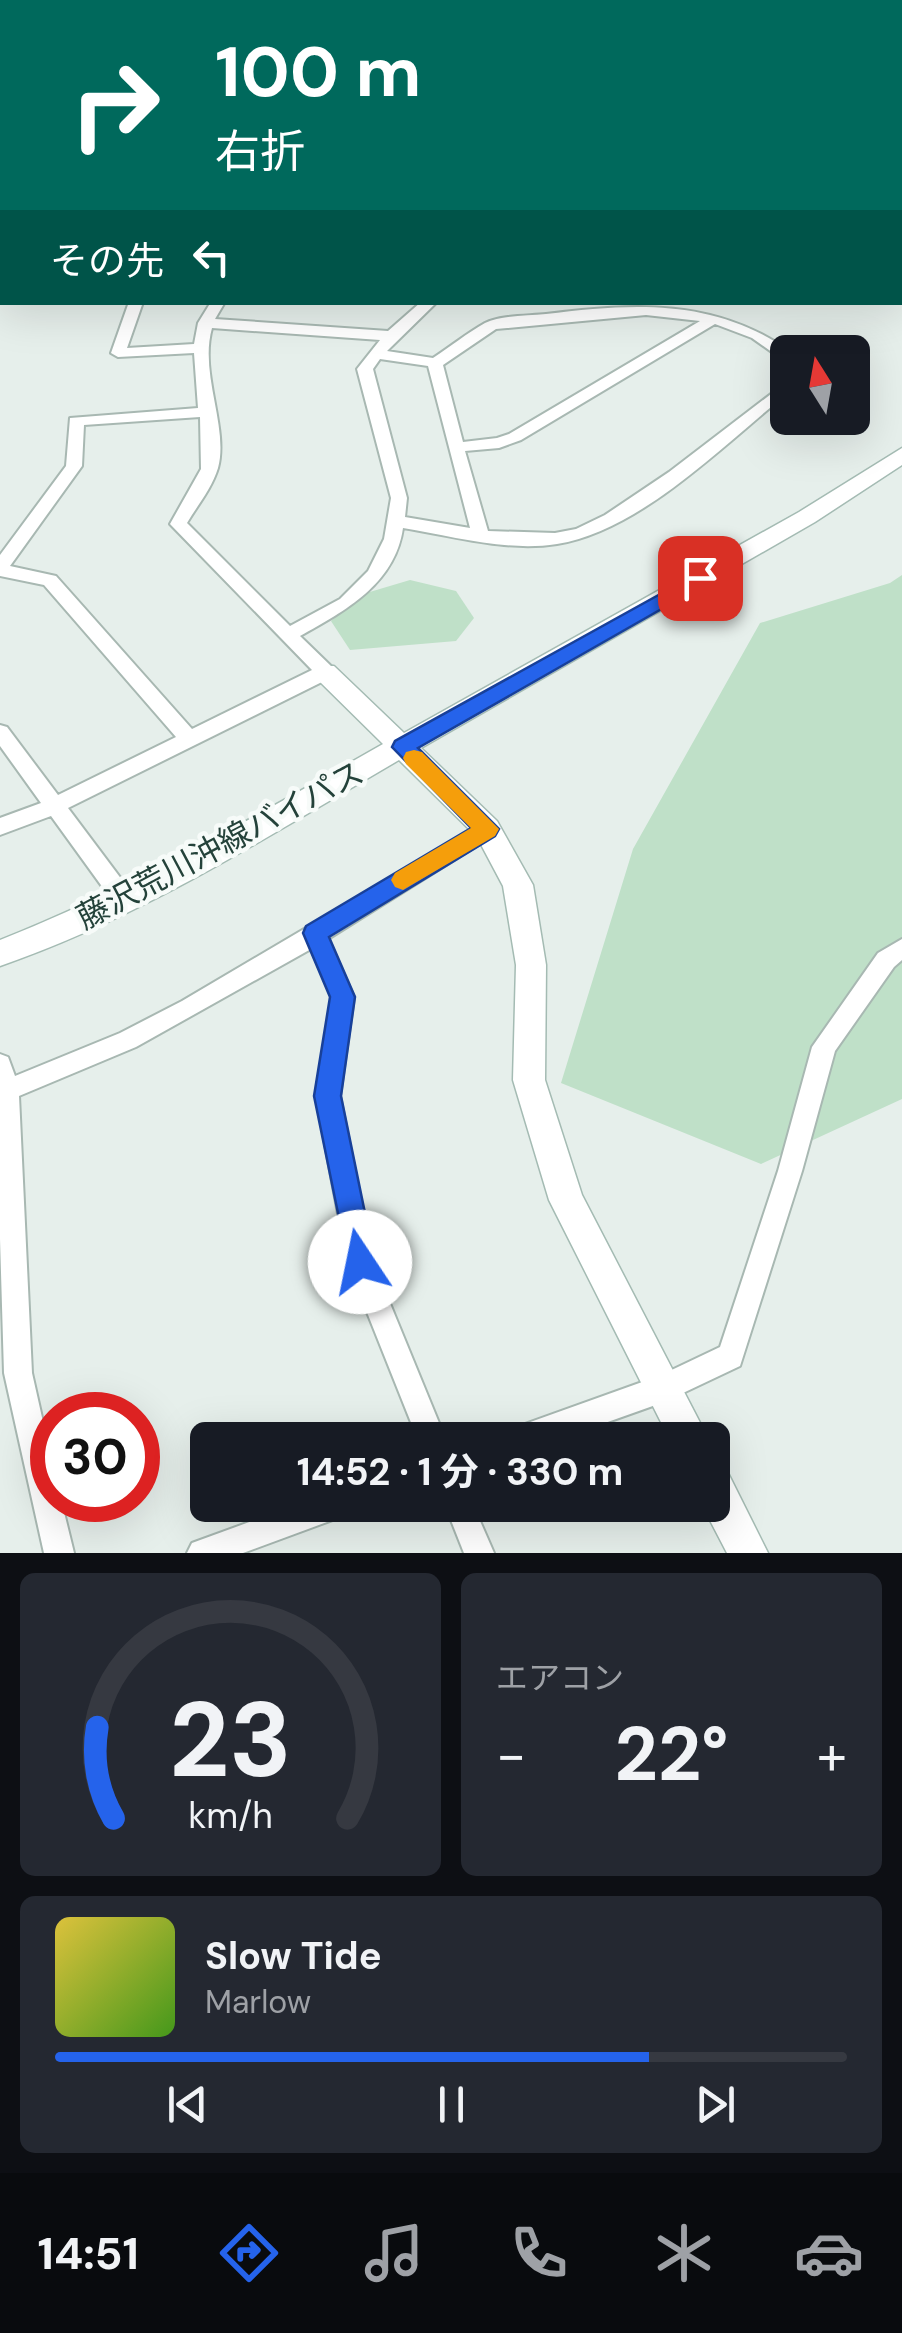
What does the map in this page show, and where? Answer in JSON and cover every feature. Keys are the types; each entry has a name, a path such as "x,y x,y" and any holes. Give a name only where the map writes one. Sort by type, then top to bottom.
{"main road":[{"name":"藤沢荒川沖線バイパス","path":"0,953 124,901 403,747 807,518 902,455"},
{"path":"325,672 487,829 518,886 532,964 530,1080 566,1200 681,1422"},
{"path":"730,1518 748,1553"}],"street":[{"path":"135,305 118,353 202,348"},
{"path":"0,827 56,805 325,672 178,524 211,464 202,348 205,323 216,305"},
{"path":"287,635 346,603 375,574 393,539 399,498 366,369 391,336 427,305"},
{"path":"374,354 436,363 492,324 630,309 666,309 710,320 751,331 770,344"},
{"path":"456,447 516,437 710,320"},
{"path":"205,323 391,336"},
{"path":"436,363 480,534"},
{"path":"396,520 480,534 557,540 585,533 632,506 770,399"},
{"path":"190,740 50,580 0,569 74,466 76,421 204,412"},
{"path":"0,732 114,886"},
{"path":"58,1553 18,1373 2,1082 68,1068 164,1023 487,829"},
{"path":"315,933 342,997 328,1096 360,1262 425,1422"},
{"path":"569,1422 664,1388 730,1356 790,1171 824,1047 886,960 902,948"},
{"path":"202,1553 289,1522"},
{"path":"466,1522 479,1553"}],"green space":[{"path":"902,575 902,1099 761,1164 561,1083 633,849 760,623 890,583"},
{"path":"410,580 456,591 474,618 456,641 350,650 331,621 363,594"}],"slow traffic":[{"path":"403,880 487,829 414,758"}],"route":[{"path":"360,1262 328,1096 342,997 315,933 487,829 403,747 700,578"}]}
